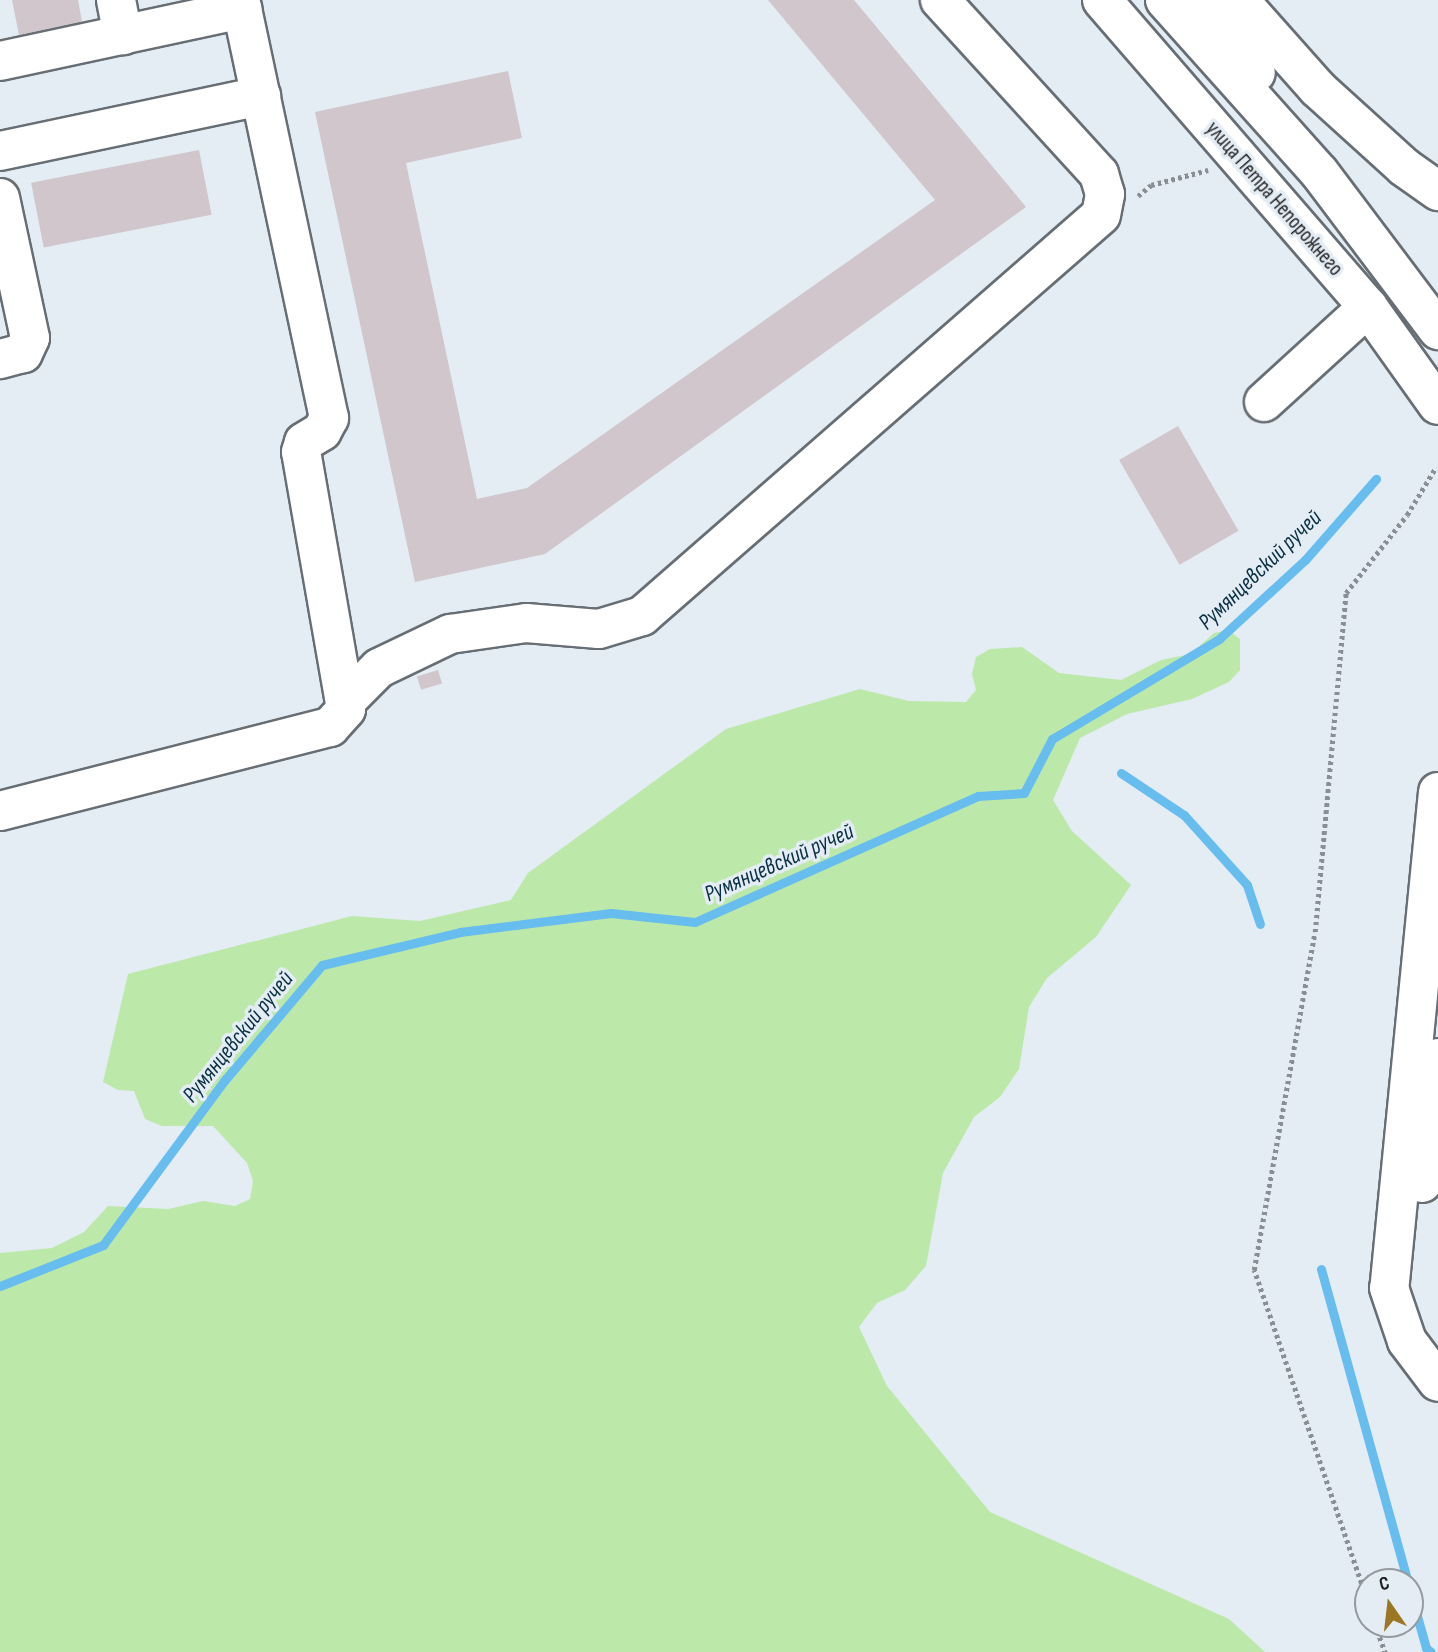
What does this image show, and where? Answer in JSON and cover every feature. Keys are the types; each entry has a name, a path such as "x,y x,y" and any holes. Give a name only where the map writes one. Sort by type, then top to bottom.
{"street":[{"path":"346,700 389,662 450,634 526,622 599,629 642,616 1101,215 1105,194 1099,174 940,0"},
{"name":"улица Петра Непорожнего","path":"1102,0 1368,307 1438,405"},
{"path":"1165,0 1319,172"},
{"path":"1208,0 1319,172 1438,330"},
{"path":"1239,0 1317,88 1404,167 1438,191"},
{"path":"0,61 120,17 241,4 329,418 322,431 304,442 301,452 346,700 342,716 330,727 0,811"},
{"path":"0,151 261,96"},
{"path":"0,198 30,338 23,353 0,359"},
{"path":"1264,402 1368,307"},
{"path":"1438,792 1390,1236 1389,1288 1407,1341 1438,1382"},
{"path":"1438,1058 1416,1234 1415,1285 1427,1331 1438,1344"}],"path":[{"path":"1151,185 1210,170"},
{"path":"1356,1568 1254,1270 1315,932 1346,593 1406,515 1436,467"}],"green space":[{"path":"1228,630 1240,639 1240,670 1229,682 1192,699 1127,714 1080,738 1053,800 1072,831 1131,885 1096,937 1047,978 1029,1007 1019,1069 1000,1097 974,1117 943,1173 926,1266 905,1290 877,1303 859,1327 887,1386 990,1512 1229,1619 1265,1652 0,1652 0,1253 52,1248 84,1232 108,1206 168,1209 203,1201 235,1206 250,1199 253,1181 247,1163 213,1126 162,1126 145,1119 134,1091 118,1090 103,1082 128,974 352,916 420,921 511,900 528,873 726,729 860,689 909,701 966,702 976,690 972,674 976,657 990,649 1022,647 1059,673 1121,680 1161,660 1191,654 1214,633"}],"building":[{"path":"12,0 78,0 82,22 19,35"},
{"path":"768,0 854,0 1026,207 545,554 415,582 315,112 508,71 522,138 406,163 477,499 527,488 935,200"},
{"path":"199,150 212,215 44,247 31,183"},
{"path":"1178,426 1238,531 1180,565 1119,460"},
{"path":"438,670 442,683 421,690 417,676"}],"waterway":[{"name":"Румянцевский ручей","path":"0,1286 103,1245 224,1081 322,965 460,932 611,913 695,922 978,796 1024,793 1052,739 1219,639 1305,560 1376,479"},
{"path":"1121,773 1184,815 1247,885 1260,924"},
{"path":"1321,1269 1404,1568"},
{"path":"1423,1638 1426,1648 1431,1652"}]}
